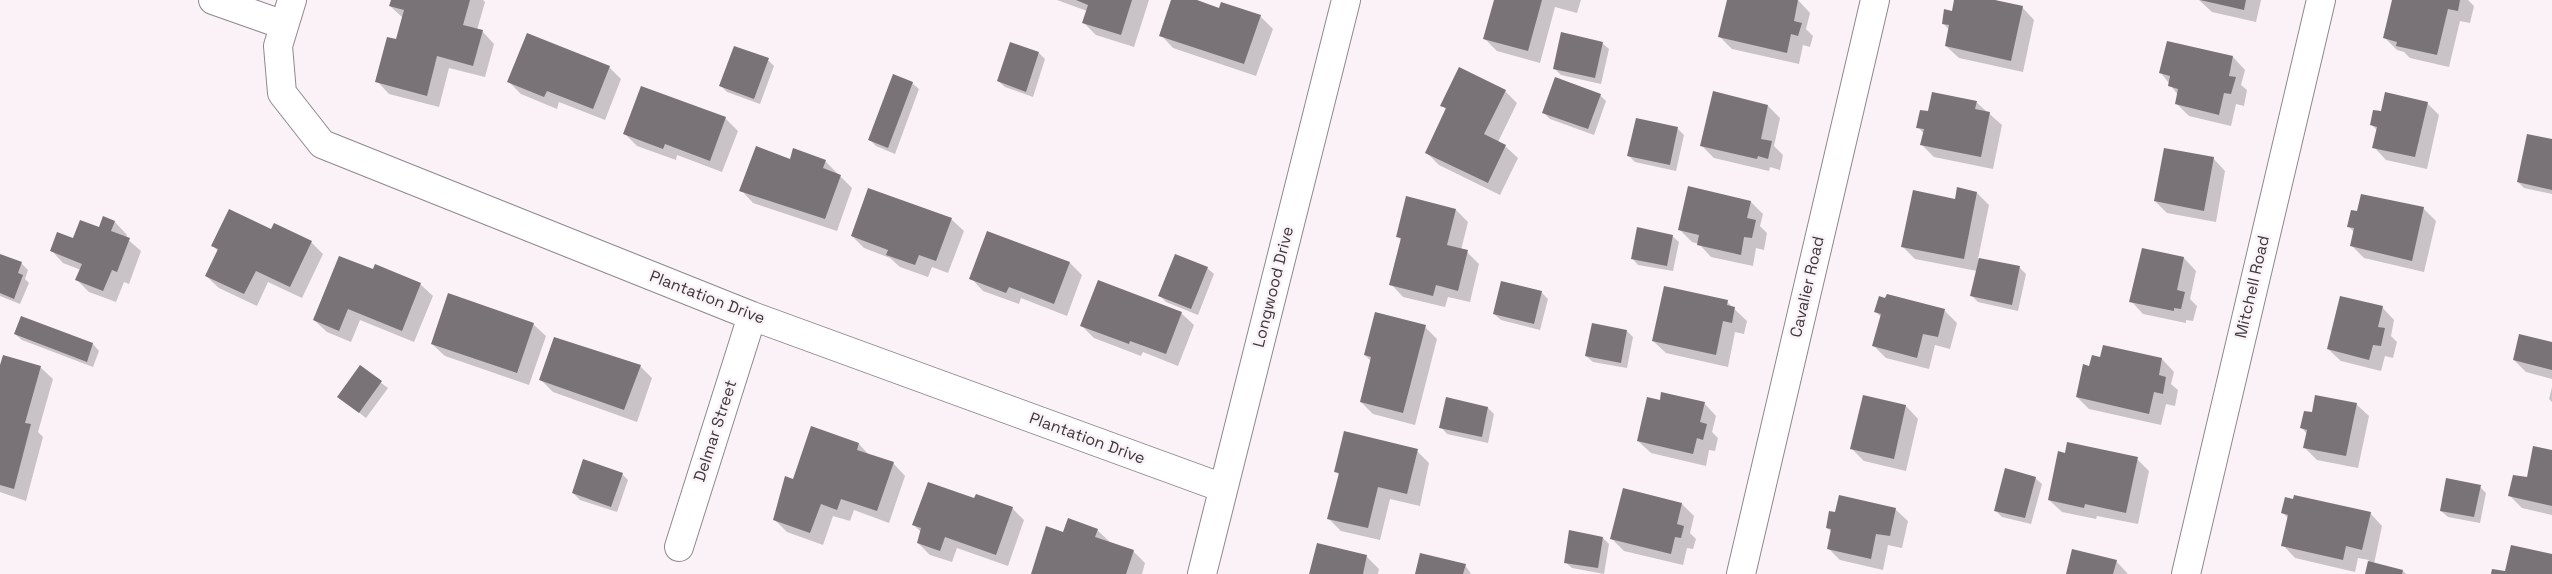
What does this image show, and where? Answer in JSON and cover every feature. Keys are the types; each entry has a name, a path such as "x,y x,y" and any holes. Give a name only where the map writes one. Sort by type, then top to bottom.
{"street":[{"name":"Plantation Drive","path":"213,0 288,12 278,46 282,93 322,144 752,316 1223,488"},
{"name":"Longwood Drive","path":"1202,574 1346,0"},
{"name":"Cavalier Road","path":"1741,574 1875,0"},
{"name":"Mitchell Road","path":"2186,574 2321,0"},
{"name":"Delmar Street","path":"679,547 752,316"}],"building":[{"path":"391,0 470,0 463,25 483,30 473,66 437,56 427,96 375,82 387,37 396,39 404,10 389,6"},
{"path":"1076,0 1132,0 1121,35 1082,23 1088,5"},
{"path":"1171,0 1197,0 1219,8 1221,2 1261,15 1244,64 1159,36"},
{"path":"1494,0 1542,0 1528,51 1483,39"},
{"path":"1727,0 1798,0 1794,21 1802,23 1798,36 1791,34 1787,53 1718,37"},
{"path":"1954,0 1995,0 2023,6 2011,61 1945,46 1949,25 1942,24 1944,9 1952,11"},
{"path":"2200,0 2246,0 2244,10"},
{"path":"2392,0 2460,0 2458,11 2448,9 2437,55 2396,46 2397,42 2383,38"},
{"path":"1561,32 1603,42 1595,78 1553,69"},
{"path":"527,33 610,66 593,109 547,91 544,97 507,82"},
{"path":"2167,41 2233,56 2229,76 2236,77 2231,94 2224,93 2219,115 2175,104 2178,89 2168,86 2170,76 2159,73"},
{"path":"1010,42 1039,52 1026,92 997,81"},
{"path":"734,46 769,58 754,99 719,86"},
{"path":"1459,67 1506,90 1484,134 1506,145 1488,183 1425,153 1446,108 1440,106"},
{"path":"893,74 913,82 888,148 868,140"},
{"path":"1555,77 1601,94 1588,129 1542,113"},
{"path":"641,86 726,117 710,161 665,144 663,149 623,134"},
{"path":"1713,91 1768,105 1761,139 1772,141 1768,159 1758,156 1757,159 1700,146"},
{"path":"1932,92 1977,101 1975,109 1990,112 1981,157 1920,145 1924,129 1916,128 1920,110 1928,111"},
{"path":"2385,92 2428,102 2415,157 2372,148 2377,127 2370,125 2373,110 2381,111"},
{"path":"1636,118 1678,127 1670,165 1627,156"},
{"path":"2527,134 2552,139 2552,190 2517,182"},
{"path":"756,146 790,159 793,148 826,160 823,168 841,175 825,219 739,191"},
{"path":"2164,148 2214,157 2204,211 2154,201"},
{"path":"1688,186 1751,201 1747,218 1756,220 1752,238 1744,237 1741,255 1697,245 1699,235 1678,230"},
{"path":"1957,187 1977,192 1964,259 1901,247 1913,190 1955,199"},
{"path":"868,188 952,218 936,261 919,255 915,265 886,255 888,250 851,236"},
{"path":"2361,194 2424,207 2412,261 2350,246 2354,228 2347,227 2351,210 2357,211"},
{"path":"1406,196 1456,209 1447,245 1468,250 1458,291 1436,285 1433,296 1389,285 1401,238 1396,237"},
{"path":"229,209 271,229 274,223 312,241 290,287 256,271 244,294 205,276 218,249 211,246"},
{"path":"103,216 115,221 111,231 130,238 117,272 112,270 103,291 75,280 82,264 50,251 57,232 73,238 80,220 99,227"},
{"path":"1637,227 1673,235 1667,266 1631,259"},
{"path":"987,231 1070,262 1054,304 1009,287 1006,293 969,279"},
{"path":"2142,248 2184,257 2177,290 2185,292 2181,309 2174,308 2174,311 2129,302"},
{"path":"0,254 22,262 18,273 23,275 14,299 0,293"},
{"path":"1175,254 1208,267 1191,309 1158,296"},
{"path":"339,256 373,269 375,264 421,283 402,331 348,309 339,331 313,320"},
{"path":"1979,258 2020,266 2012,305 1970,296"},
{"path":"1098,280 1182,312 1166,354 1130,341 1129,344 1080,326"},
{"path":"1501,281 1542,291 1534,324 1493,314"},
{"path":"1664,286 1728,300 1727,305 1735,307 1732,323 1723,321 1716,355 1652,341"},
{"path":"448,293 534,323 517,373 431,344"},
{"path":"1887,294 1945,309 1938,337 1923,334 1917,358 1872,346 1881,314 1874,312 1879,296 1885,298"},
{"path":"2340,296 2383,306 2378,327 2385,328 2381,346 2373,345 2369,360 2327,349"},
{"path":"1375,312 1426,325 1403,413 1360,402 1371,357 1364,355"},
{"path":"21,316 93,343 87,362 14,334"},
{"path":"1592,323 1627,330 1621,363 1585,356"},
{"path":"2519,334 2552,342 2552,370 2513,360"},
{"path":"554,337 641,365 624,410 539,380"},
{"path":"2103,345 2162,358 2159,375 2166,377 2163,394 2154,392 2149,414 2076,397 2083,364 2089,366 2092,355 2100,357"},
{"path":"3,355 41,366 25,423 31,424 14,489 0,485 0,365"},
{"path":"360,365 382,381 359,413 337,397"},
{"path":"1661,392 1705,402 1700,422 1707,424 1703,440 1697,438 1693,454 1637,441 1647,397 1660,400"},
{"path":"1863,395 1906,405 1894,459 1850,449"},
{"path":"2315,395 2357,403 2346,456 2303,448 2307,430 2300,428 2304,411 2312,412"},
{"path":"1446,397 1488,407 1482,437 1439,428"},
{"path":"811,426 859,443 857,450 894,462 877,511 841,499 837,510 821,504 810,533 773,520 785,476 793,479"},
{"path":"1344,431 1418,449 1407,494 1378,487 1368,528 1327,519 1339,473 1334,472"},
{"path":"2067,442 2138,457 2126,513 2085,504 2084,508 2048,500 2058,451 2065,453"},
{"path":"2533,446 2552,450 2552,506 2508,496 2513,475 2527,477"},
{"path":"583,459 623,473 611,507 572,493"},
{"path":"2005,468 2036,477 2025,518 1994,511"},
{"path":"2446,478 2481,485 2474,517 2440,511"},
{"path":"928,482 974,498 976,494 1013,507 996,555 945,537 940,551 917,543 921,528 912,525"},
{"path":"1623,488 1682,503 1677,524 1684,526 1681,538 1675,537 1671,554 1610,539"},
{"path":"1839,495 1896,508 1890,536 1876,534 1871,559 1827,549 1831,529 1826,528 1829,511 1835,512"},
{"path":"2294,495 2371,512 2362,550 2346,546 2343,560 2281,546 2288,515 2281,513 2285,497 2293,499"},
{"path":"1068,518 1098,529 1095,537 1134,550 1126,574 1031,574 1046,526 1063,532"},
{"path":"1569,530 1603,537 1598,568 1564,563"},
{"path":"1317,543 1367,555 1363,574 1309,574"},
{"path":"2511,545 2552,554 2552,574 2491,574 2492,569 2505,571"},
{"path":"2072,549 2117,560 2113,574 2066,574"},
{"path":"1420,553 1466,564 1463,574 1415,574"},
{"path":"2368,561 2403,570 2402,574 2365,574"}]}
